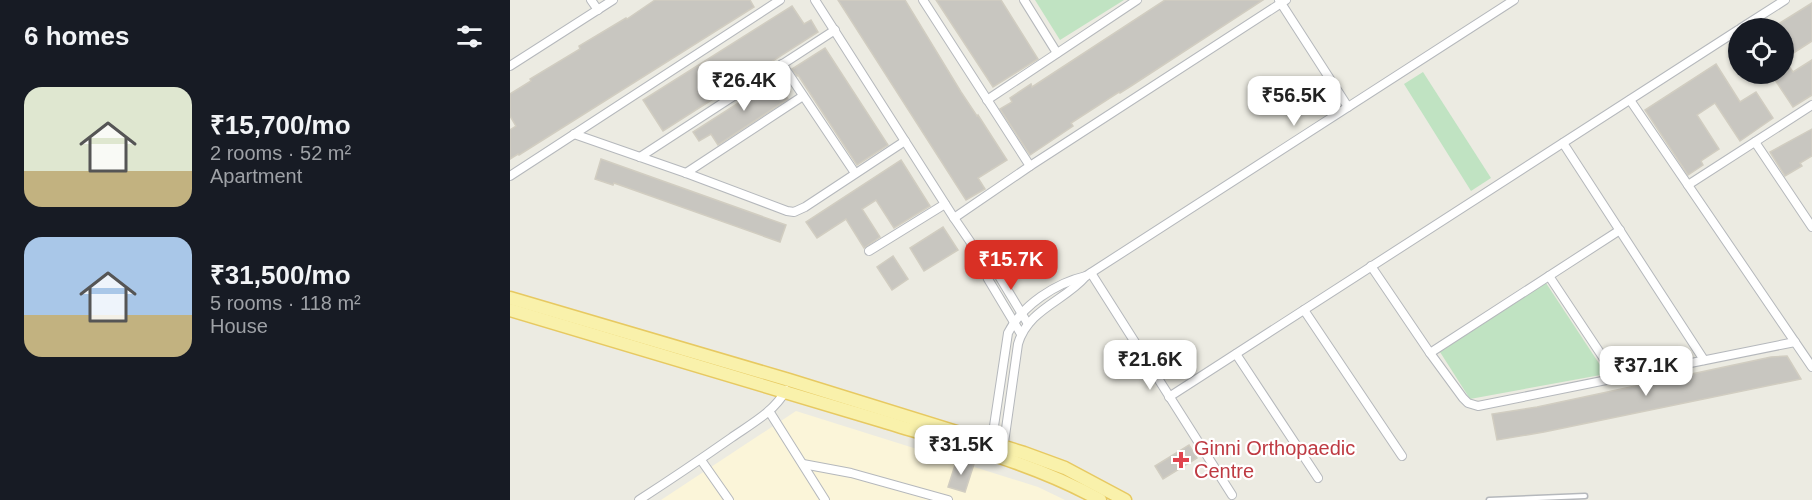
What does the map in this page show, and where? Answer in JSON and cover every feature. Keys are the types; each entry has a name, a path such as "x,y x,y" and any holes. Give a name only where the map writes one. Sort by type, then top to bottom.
{"main road":[{"path":"510,298 787,386 997,450 1065,468 1125,500"},
{"path":"510,310 787,386"},
{"path":"997,450 1100,500"}],"street":[{"path":"591,0 598,10"},
{"path":"510,66 613,0"},
{"path":"510,176 780,0"},
{"path":"816,0 954,218 980,256 999,276 1028,324"},
{"path":"923,0 1030,166"},
{"path":"1024,0 1058,53"},
{"path":"987,100 1137,0"},
{"path":"997,450 1008,333 1014,321 1035,301 1063,284 1089,274 1514,0"},
{"path":"1757,18 1785,0"},
{"path":"954,218 1282,1 1348,107"},
{"path":"640,157 835,30"},
{"path":"1169,397 1728,37"},
{"path":"782,64 855,173"},
{"path":"686,173 803,96"},
{"path":"1630,100 1812,368"},
{"path":"1688,185 1812,105"},
{"path":"574,134 794,212 905,141"},
{"path":"1755,142 1812,227"},
{"path":"1563,143 1704,360"},
{"path":"869,251 945,204"},
{"path":"1430,353 1620,230"},
{"path":"980,256 988,279 1021,334"},
{"path":"1371,266 1463,398 1478,406 1795,342"},
{"path":"997,450 1021,334 1036,314 1089,274"},
{"path":"1089,274 1232,495"},
{"path":"1549,276 1616,377"},
{"path":"1304,310 1402,456"},
{"path":"1236,354 1318,478"},
{"path":"639,500 769,411 779,401 787,386"},
{"path":"769,411 825,500"},
{"path":"700,460 729,500"},
{"path":"803,464 851,473 946,500"}],"lane":[{"path":"1489,500 1585,496"}],"shaded area":[{"path":"796,411 1038,487 1065,500 661,500"}],"green space":[{"path":"1035,0 1124,0 1060,40"},
{"path":"1423,72 1491,178 1471,191 1404,84"},
{"path":"1546,283 1606,374 1470,399 1440,352"}],"building":[{"path":"655,0 750,0 754,7 510,159 510,130 516,126 510,116 510,94 531,81 530,79 580,49 579,46"},
{"path":"838,0 905,0 961,92 1007,160 978,178 985,189 966,200"},
{"path":"936,0 1001,0 1038,59 993,87"},
{"path":"1165,0 1263,0 1071,123 1073,126 1030,155 1000,109 1012,102 1010,98 1031,84 1032,87"},
{"path":"1812,3 1812,41 1794,53 1794,18 1788,18"},
{"path":"792,6 804,24 811,20 818,32 663,131 643,100"},
{"path":"825,48 888,145 857,165 792,69"},
{"path":"1812,60 1812,95 1793,107 1778,84 1794,84 1794,71"},
{"path":"1716,64 1740,102 1756,92 1773,118 1740,141 1715,103 1697,115 1719,149 1701,161 1703,165 1688,175 1645,110"},
{"path":"782,75 787,84 781,88 788,99 718,145 711,134 699,141 693,132"},
{"path":"1812,129 1812,156 1800,163 1802,166 1785,176 1770,152"},
{"path":"601,159 786,225 780,242 614,183 613,185 595,179"},
{"path":"901,160 930,206 894,228 876,200 862,209 880,237 864,248 846,219 817,238 806,222"},
{"path":"943,227 958,250 924,271 910,248"},
{"path":"893,256 908,279 892,290 877,267"},
{"path":"1787,356 1801,379 1497,440 1492,414 1537,407 1771,357"},
{"path":"1189,445 1197,458 1163,479 1155,466"},
{"path":"957,459 974,464 965,492 948,487"}],"place":[{"name":"Ginni Orthopaedic Centre","path":"1181,460"}]}
